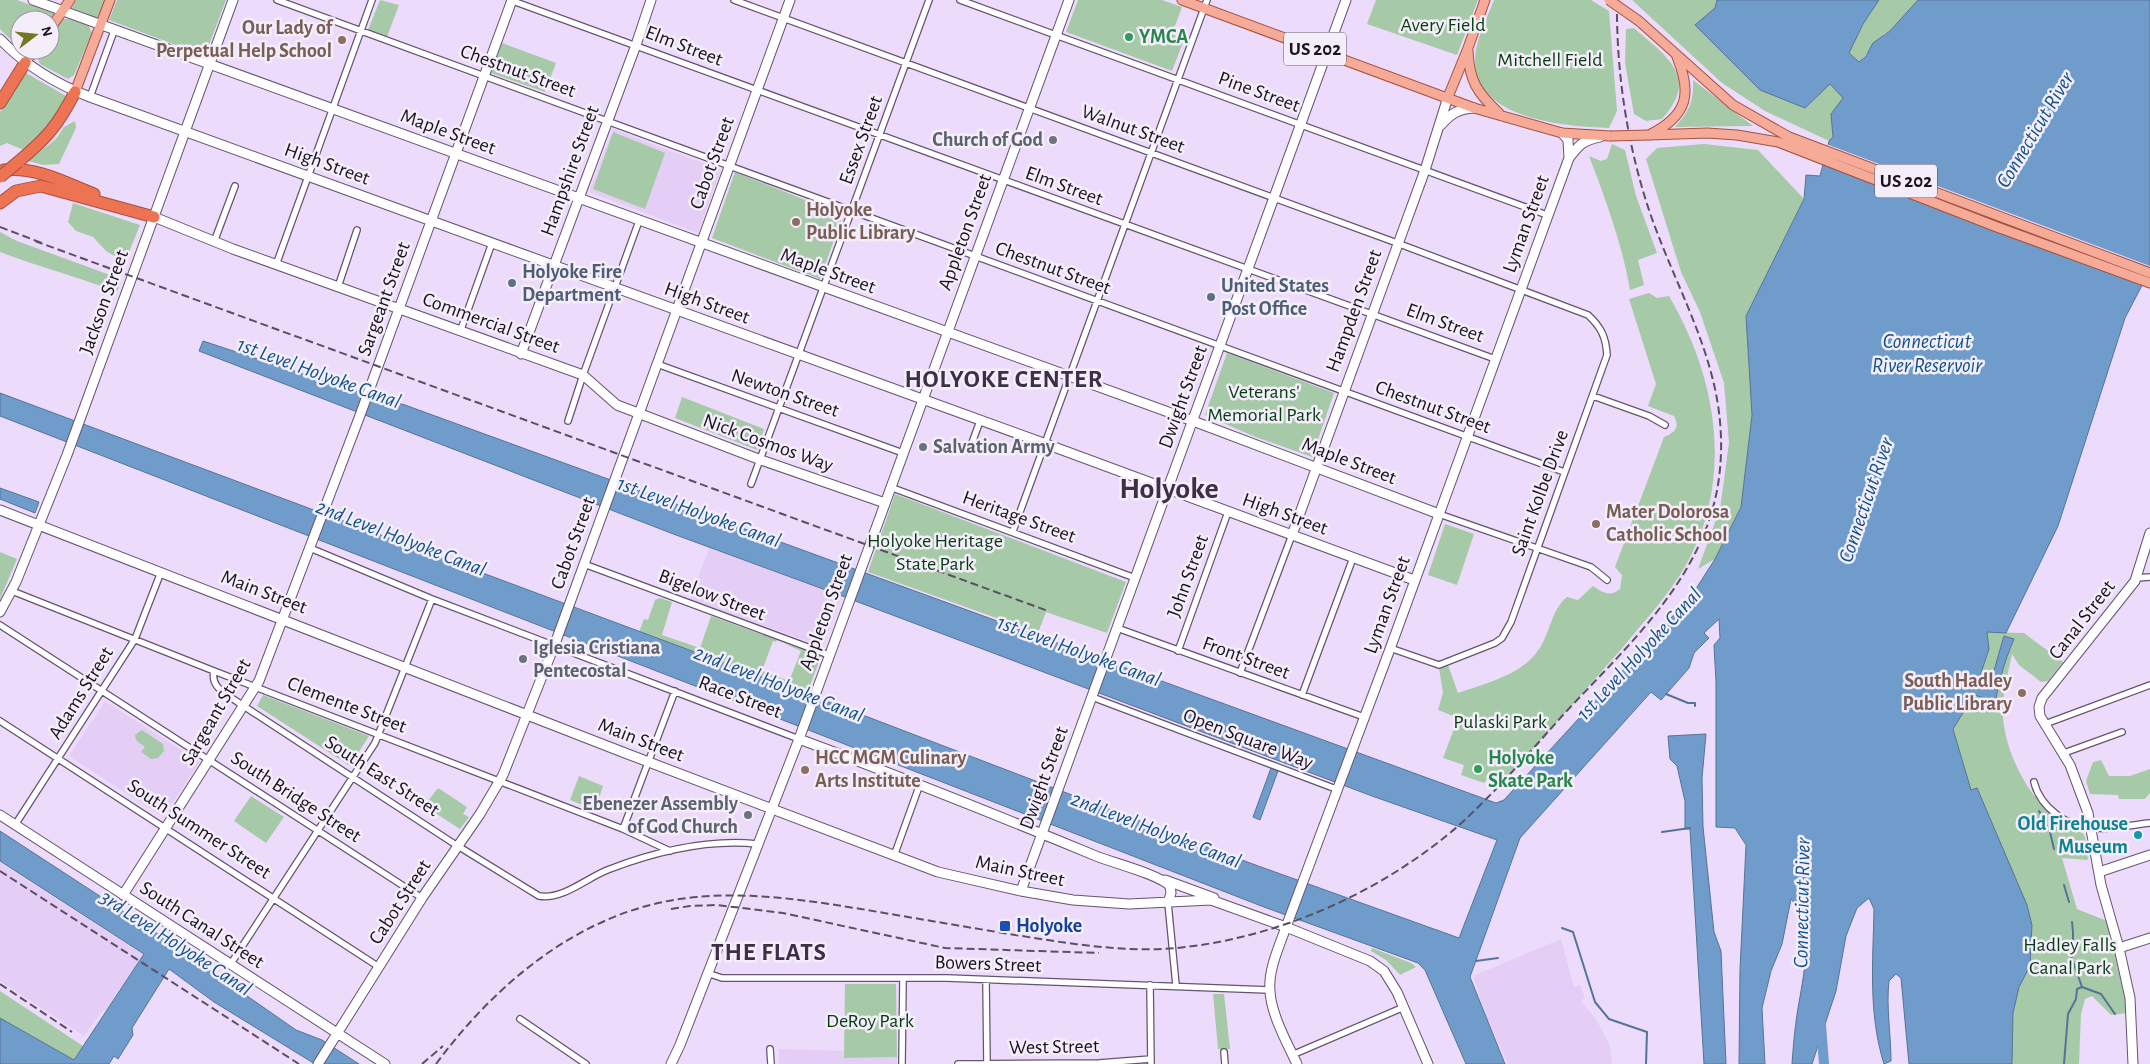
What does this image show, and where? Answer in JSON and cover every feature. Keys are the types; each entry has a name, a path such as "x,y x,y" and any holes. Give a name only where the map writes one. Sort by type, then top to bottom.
{"highway":[{"path":"0,103 25,62"},
{"path":"0,177 40,143 56,126 75,92"},
{"path":"0,170 14,169 57,179 154,217"},
{"path":"4,199 26,188 46,187 154,217"}],"main road":[{"name":"Maple Street","path":"33,0 114,31 1193,421 1439,514"},
{"path":"60,15 70,0"},
{"path":"75,92 110,0"},
{"name":"Jackson Street","path":"0,612 12,590 40,525 70,447 233,0"},
{"name":"Sargeant Street","path":"123,895 256,687 284,619 369,392 511,0"},
{"name":"Hampshire Street","path":"521,354 651,0"},
{"name":"Cabot Street","path":"318,1064 422,898 499,782 570,603 790,0"},
{"name":"Appleton Street","path":"671,1064 799,739 1069,0"},
{"name":"US 202","path":"1182,0 1206,4 1327,53 1474,108 1562,133 1610,136 1707,133 1737,135 1810,149 2001,217 2150,273"},
{"name":"Dwight Street","path":"1021,891 1346,0"},
{"name":"US 202","path":"1609,0 1639,21 1733,105 1810,149 1997,226 2150,283"},
{"name":"Hampden Street","path":"1292,535 1315,467 1425,170 1448,97 1485,2"},
{"name":"High Street","path":"0,39 25,62 75,92 1046,444 1414,580"},
{"path":"1468,48 1470,72 1475,85 1485,101 1500,114"},
{"path":"1649,135 1671,122 1684,105 1685,78 1676,53"},
{"name":"Hampden Street","path":"1438,129 1450,114 1462,109 1474,108"},
{"name":"Lyman Street","path":"1562,133 1568,140 1569,158"},
{"name":"Lyman Street","path":"1297,1064 1272,1007 1269,990 1274,965 1287,923 1390,648 1569,158 1578,145 1589,139 1610,136"},
{"name":"Commercial Street","path":"154,217 276,265 582,375 617,405 639,414"},
{"name":"Nick Cosmos Way","path":"639,414 760,460 885,503"},
{"name":"Main Street","path":"0,510 406,666 648,762 938,872 1021,891 1086,902 1129,904 1207,900 1287,923"},
{"name":"Canal Street","path":"2045,724 2039,711 2042,698 2136,578 2150,533"},
{"path":"2045,724 2064,754 2080,790 2091,828 2099,872 2119,948 2130,1002 2133,1064"},
{"name":"Race Street","path":"799,739 1043,829 1098,857 1180,884 1225,904"},
{"name":"South Canal Street","path":"0,815 336,1036 385,1064"},
{"path":"2099,872 2150,855"},
{"path":"1157,878 1170,886 1171,893 1168,903"},
{"path":"1287,923 1378,966 1392,983 1428,1064"},
{"path":"2119,948 2150,938"}],"street":[{"name":"Chestnut Street","path":"276,0 730,168 1344,390 1564,472"},
{"path":"276,265 372,0"},
{"name":"Elm Street","path":"511,0 756,91 1495,359"},
{"name":"Walnut Street","path":"734,0 1397,243 1520,290"},
{"name":"Essex Street","path":"751,484 929,0"},
{"name":"Pine Street","path":"960,0 1547,215"},
{"path":"1013,531 1206,4"},
{"path":"90,97 114,31"},
{"path":"214,242 235,186"},
{"path":"568,421 582,375 639,221"},
{"path":"338,287 357,230"},
{"path":"460,332 492,243"},
{"name":"Saint Kolbe Drive","path":"1390,648 1440,665 1495,643 1502,638 1511,622 1536,548 1607,355 1606,343 1597,324 1588,315 1520,290"},
{"name":"Newton Street","path":"657,364 903,453"},
{"path":"1592,396 1649,416 1665,425"},
{"path":"969,451 980,421"},
{"name":"Heritage Street","path":"890,488 1013,531 1135,578"},
{"name":"John Street","path":"1178,651 1228,512"},
{"name":"Maple Street","path":"1439,514 1591,567 1607,580"},
{"name":"Hampden Street","path":"1240,673 1292,535"},
{"name":"Race Street","path":"312,544 432,599 555,643 799,739"},
{"path":"1302,695 1353,558"},
{"name":"Bigelow Street","path":"584,564 829,656"},
{"name":"Adams Street","path":"15,825 135,639 161,572"},
{"path":"2136,578 2150,577"},
{"name":"Clemente Street","path":"12,590 214,672 623,829 670,851"},
{"path":"230,965 379,735 432,599"},
{"name":"South Bridge Street","path":"0,625 422,898"},
{"name":"Front Street","path":"1117,628 1364,717"},
{"name":"South East Street","path":"214,672 212,679 214,685 244,706 534,893 546,897 561,894 610,869 670,851"},
{"path":"2045,724 2150,685"},
{"path":"623,829 675,691"},
{"name":"Open Square Way","path":"1092,695 1337,787"},
{"name":"South Summer Street","path":"0,721 379,966"},
{"path":"2064,754 2122,732"},
{"path":"2034,782 2040,797 2051,810 2065,820 2091,828 2150,823"},
{"path":"894,856 920,784"},
{"path":"670,851 712,845 757,844"},
{"path":"1168,903 1176,985"},
{"name":"Bowers Street","path":"707,973 722,978 903,978 1176,985 1269,990"},
{"path":"902,1064 903,978"},
{"path":"986,980 987,1064"},
{"path":"1150,985 1151,1062"},
{"path":"1292,1055 1404,1007"},
{"path":"520,1020 586,1064"},
{"path":"770,1049 771,1064"},
{"path":"1224,1052 1225,1064"},
{"name":"West Street","path":"958,1064 1151,1062"}],"shaded area":[{"path":"613,129 721,170 698,233 589,192"},
{"path":"709,548 842,596 823,647 690,599"},
{"path":"105,701 200,762 163,817 69,756"},
{"path":"0,863 144,955 111,1010 102,1011 84,1036 0,981"},
{"path":"1561,939 1574,987 1580,985 1585,999 1581,1000 1596,1019 1610,1046 1612,1064 1508,1064 1486,1015 1473,976"},
{"path":"779,1049 844,1051 844,1058 897,1057 897,1064 779,1064"}],"green space":[{"path":"0,0 17,0 44,10 10,10 10,39 0,29"},
{"path":"76,0 106,0 97,18 72,8"},
{"path":"117,0 226,0 205,56 109,20"},
{"path":"380,0 399,5 387,37 368,30"},
{"name":"YMCA","path":"1078,0 1162,0 1182,7 1172,34 1184,40 1172,71 1066,32"},
{"name":"Avery Field","path":"1376,0 1478,0 1457,55 1367,24"},
{"name":"Mitchell Field","path":"1494,0 1591,0 1609,11 1617,111 1609,128 1569,125 1524,115 1504,107 1488,95 1478,78 1475,58 1480,36"},
{"path":"1632,0 1717,0 1715,8 1696,25 1830,84 1843,98 1831,114 1833,138 1829,141 1765,111 1722,83"},
{"path":"1879,0 1918,0 1859,62 1849,53 1863,24"},
{"path":"63,19 69,19 89,26 92,33 74,75 68,79 40,64 39,60 60,60 60,23"},
{"path":"1634,28 1667,58 1679,79 1678,91 1673,104 1662,119 1646,121 1634,114 1625,63 1626,29"},
{"path":"502,43 556,63 545,92 491,73"},
{"path":"26,73 66,96 51,125 26,151 7,143 0,146 0,112"},
{"path":"1693,80 1753,126 1675,127 1690,106 1693,94"},
{"path":"75,121 76,128 59,164 43,165 28,161 56,139 64,127"},
{"path":"613,132 665,153 645,209 593,189"},
{"path":"1612,144 1625,150 1636,196 1657,253 1638,260 1644,285 1630,290 1613,222 1589,156 1601,161 1607,159"},
{"path":"1704,144 1758,150 1804,199 1746,316 1752,415 1741,507 1715,559 1698,569 1720,509 1729,443 1724,383 1700,312 1681,272 1646,159 1657,148"},
{"path":"735,172 843,215 820,279 712,238"},
{"path":"73,203 140,225 125,262 106,251 93,237 76,231 68,222"},
{"path":"0,232 17,241 121,279 117,292 0,252"},
{"name":"Pulaski Park","path":"1649,293 1657,298 1669,296 1699,360 1708,394 1714,428 1715,462 1711,497 1702,530 1687,563 1657,606 1594,681 1504,780 1491,775 1484,783 1461,775 1464,765 1443,758 1458,718 1438,710 1443,693 1439,668 1448,665 1458,693 1507,675 1529,661 1537,652 1556,611 1567,597 1578,600 1593,586 1606,593 1613,593 1620,589 1622,575 1615,567 1664,437 1674,431 1677,424 1674,416 1648,406 1656,384 1629,299"},
{"name":"Veterans' Memorial Park","path":"1227,353 1334,393 1312,457 1253,436 1205,415"},
{"path":"682,397 764,429 757,450 675,418"},
{"name":"Holyoke Heritage State Park","path":"895,494 1126,582 1107,633 1046,612 1038,633 868,572"},
{"path":"1445,524 1474,534 1457,585 1428,575"},
{"path":"0,552 17,559 0,599"},
{"path":"660,598 672,602 662,635 700,648 711,616 777,640 776,642 773,641 762,671 789,681 801,651 783,643 821,656 807,694 639,632 644,619 648,620 655,600"},
{"name":"Hadley Falls Canal Park","path":"1987,632 2024,633 2063,662 2048,681 2041,682 2019,665 2012,654 2004,691 2003,718 2010,749 2023,779 2041,805 2053,816 2082,832 2086,840 2088,860 2062,858 2077,909 2107,921 2128,1013 2111,1015 2092,996 2085,999 2081,1014 2079,1064 2000,1064 2032,925 2027,905 1977,789 1971,791 1953,729 1974,696 1989,650"},
{"path":"263,695 369,736 350,766 257,706"},
{"path":"142,730 163,744 164,751 158,758 151,759 141,752 145,747 136,740 135,735"},
{"path":"2101,760 2109,776 2130,776 2150,769 2150,793 2145,799 2119,799 2118,795 2090,794 2086,781 2093,762"},
{"path":"579,776 603,786 595,810 570,800"},
{"path":"438,788 467,807 463,814 469,817 460,829 429,809 433,804 428,801"},
{"path":"251,796 284,817 266,843 234,821"},
{"path":"1372,948 1411,963 1416,967 1400,975 1386,960 1371,951"},
{"name":"DeRoy Park","path":"845,984 896,984 897,1057 844,1058"},
{"path":"0,991 83,1046 74,1060 0,1018"},
{"path":"1213,994 1224,994 1230,1049 1218,1049"}],"water":[{"path":"1717,0 1879,0 1863,24 1849,53 1859,62 1866,56 1873,43 1890,31 1918,0 2150,0 2150,270 2125,318 2058,526 2006,633 1987,632 1989,649 1977,685 1989,688 2004,636 2014,639 2001,675 1994,712 1988,710 1989,699 1974,695 1953,729 1971,790 1977,788 2027,905 2032,925 2030,966 2019,987 2013,1013 2012,1064 1909,1064 1901,978 1896,974 1889,981 1888,991 1891,1061 1884,1064 1879,1045 1874,1006 1874,909 1869,898 1857,908 1846,936 1836,991 1812,1064 1792,1064 1795,1027 1806,958 1806,941 1804,925 1799,911 1791,899 1782,944 1771,971 1762,1008 1765,1064 1739,1064 1740,970 1746,845 1735,828 1716,827 1716,682 1714,645 1720,638 1719,619 1704,633 1709,638 1694,653 1689,668 1661,700 1651,692 1520,838 1470,977 1505,1064 1466,1064 1425,970 1418,963 1264,907 0,416 0,393 826,701 1250,863 1459,938 1497,840 1372,796 676,535 199,351 203,341 358,392 405,405 1496,803 1504,800 1692,595 1715,559 1741,507 1752,415 1746,316 1804,199 1806,175 1820,176 1829,141 1833,137 1831,114 1843,98 1830,84 1805,108 1760,90 1695,25 1715,8"},
{"path":"0,488 39,502 35,513 0,499"},
{"path":"1706,734 1702,778 1703,827 1714,932 1721,951 1726,1064 1704,1064 1690,829 1685,829 1685,801 1677,766 1670,759 1668,736"},
{"path":"1271,768 1278,771 1260,820 1253,817"},
{"path":"0,831 158,934 296,1030 322,1040 359,1064 315,1064 214,1002 169,969 132,1028 133,1035 118,1059 114,1056 109,1064 0,1064 0,1018 74,1060 144,954 0,861"}],"pier":[{"path":"1826,144 2150,266 2150,276 2144,286 1821,163"}],"waterway":[{"path":"1666,694 1688,703 1695,703 1695,706"},
{"path":"2039,811 2050,832 2054,849"},
{"path":"1662,832 1690,828"},
{"path":"2064,885 2069,902"},
{"path":"2072,922 2071,956 2082,987"},
{"path":"1562,928 1573,932 1595,1002 1609,1019 1647,1032 1646,1064"},
{"path":"1476,961 1498,958"},
{"path":"2064,1064 2068,1014 2076,999 2077,989 2082,987 2101,994 2115,1014"},
{"name":"Connecticut River","path":"1821,1025 1824,1064"}],"railway":[{"path":"436,1064 488,1003 549,952 583,931 619,915 657,903 697,897 759,896 840,906 1068,943 1111,948 1177,948 1215,943 1253,934 1290,923 1326,908 1361,892 1395,872 1427,851 1457,827 1512,772 1613,663 1660,608 1681,578 1698,547 1711,514 1719,478 1721,441 1718,407 1711,374 1689,310 1650,213 1629,134 1618,54 1617,0"},
{"path":"0,227 42,243"},
{"path":"35,241 1048,611"},
{"path":"0,871 299,1064"},
{"path":"671,909 717,905 783,913 945,948 1099,953"},
{"path":"0,984 72,1032"},
{"path":"422,1064 443,1046"}],"place":[{"name":"YMCA","path":"1129,37"},
{"name":"Our Lady of Perpetual Help School","path":"342,40"},
{"name":"Church of God","path":"1053,140"},
{"name":"Holyoke Public Library","path":"796,222"},
{"name":"Holyoke Fire Department","path":"512,283"},
{"name":"United States Post Office","path":"1211,297"},
{"name":"Salvation Army","path":"923,447"},
{"name":"Mater Dolorosa Catholic School","path":"1596,524"},
{"name":"Iglesia Cristiana Pentecostal","path":"523,659"},
{"name":"South Hadley Public Library","path":"2022,693"},
{"name":"Holyoke Skate Park","path":"1478,769"},
{"name":"HCC MGM Culinary Arts Institute","path":"805,770"},
{"name":"Ebenezer Assembly of God Church","path":"748,815"},
{"name":"Old Firehouse Museum","path":"2138,835"},
{"name":"Holyoke","path":"1005,926"}],"district":[{"name":"HOLYOKE CENTER","path":"1004,379"},
{"name":"Holyoke","path":"1169,489"},
{"name":"THE FLATS","path":"769,952"}],"water label":[{"name":"Connecticut River Reservoir","path":"1927,353"},
{"name":"1st Level Holyoke Canal","path":"319,373"},
{"name":"1st Level Holyoke Canal","path":"699,512"},
{"name":"2nd Level Holyoke Canal","path":"401,538"},
{"name":"1st Level Holyoke Canal","path":"1079,651"},
{"name":"1st Level Holyoke Canal","path":"1639,654"},
{"name":"2nd Level Holyoke Canal","path":"779,684"},
{"name":"2nd Level Holyoke Canal","path":"1156,830"},
{"name":"3rd Level Holyoke Canal","path":"176,943"}]}
